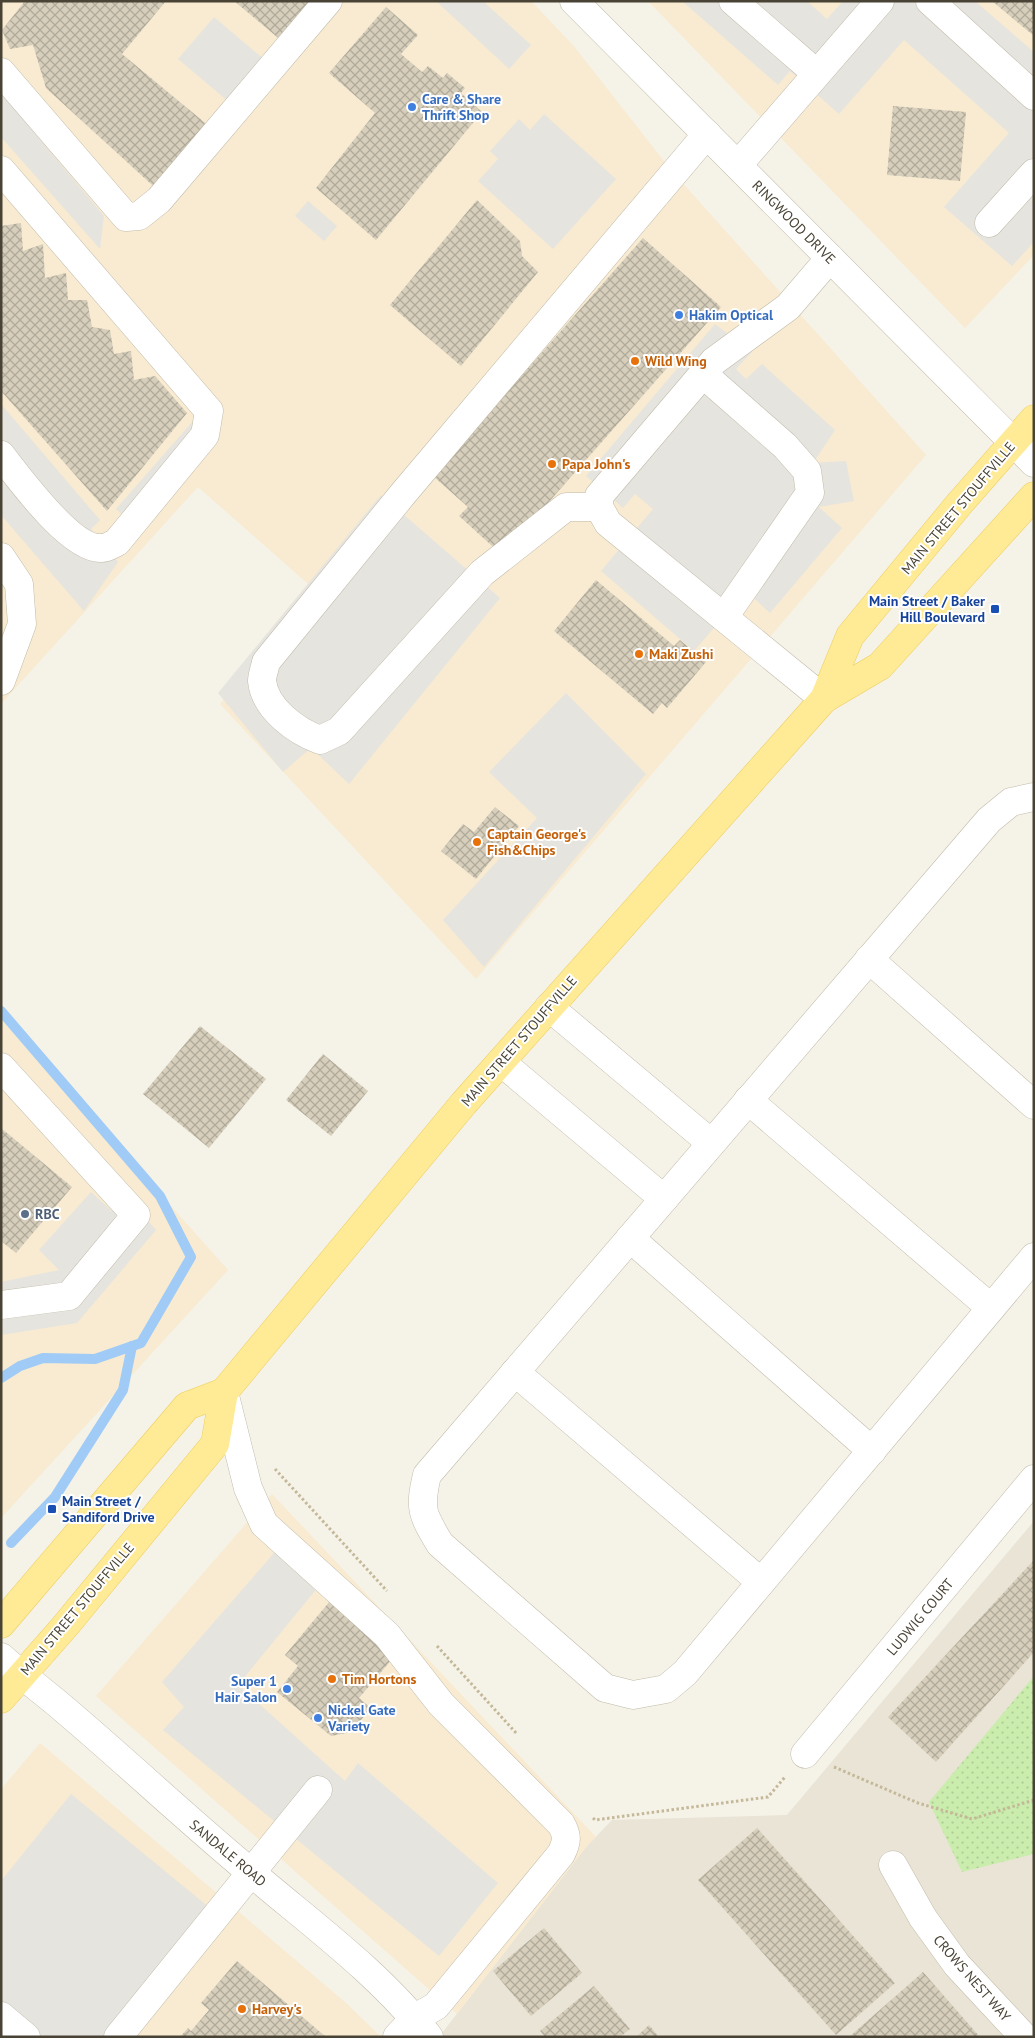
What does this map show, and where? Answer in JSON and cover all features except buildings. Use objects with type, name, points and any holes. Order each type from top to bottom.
[{"type":"main road","name":"MAIN STREET STOUFFVILLE","points":[[824,699],[850,636],[1034,419]]},
{"type":"main road","name":"MAIN STREET STOUFFVILLE","points":[[1,1624],[187,1406],[224,1392],[464,1103],[824,699],[880,666],[1034,496]]},
{"type":"main road","name":"MAIN STREET STOUFFVILLE","points":[[1,1699],[66,1625],[215,1444],[224,1392]]},
{"type":"street","points":[[1,72],[126,217],[139,216],[158,200],[328,1]]},
{"type":"street","name":"RINGWOOD DRIVE","points":[[574,1],[1034,463]]},
{"type":"street","points":[[733,1],[816,73]]},
{"type":"street","points":[[738,165],[880,1]]},
{"type":"street","points":[[930,1],[1034,96]]},
{"type":"street","points":[[599,507],[566,507],[482,573],[339,731],[320,740],[306,735],[288,722],[266,698],[262,679],[266,662],[402,495],[707,134]]},
{"type":"street","points":[[1,170],[209,411],[206,435],[117,542],[102,548],[82,543],[34,498],[1,455]]},
{"type":"street","points":[[989,223],[1034,173]]},
{"type":"street","points":[[824,699],[608,523],[599,507],[599,496],[714,361],[788,307],[830,258]]},
{"type":"street","points":[[703,374],[785,446],[807,471],[810,493],[724,617]]},
{"type":"street","points":[[1,557],[19,584],[22,624],[1,681]]},
{"type":"street","points":[[1034,797],[1011,802],[989,820],[427,1475],[422,1497],[425,1519],[440,1544],[605,1688],[634,1695],[666,1689],[686,1673],[1034,1257]]},
{"type":"street","points":[[869,959],[1034,1105]]},
{"type":"street","points":[[549,1006],[711,1144]]},
{"type":"street","points":[[501,1062],[664,1199]]},
{"type":"street","points":[[1,1067],[136,1215],[69,1296],[1,1306]]},
{"type":"street","points":[[748,1100],[991,1308]]},
{"type":"street","points":[[630,1238],[872,1450]]},
{"type":"street","points":[[515,1372],[761,1582]]},
{"type":"street","points":[[224,1392],[248,1488],[264,1524],[387,1635],[441,1704],[561,1824],[566,1833],[567,1844],[562,1854],[413,2031]]},
{"type":"street","name":"LUDWIG COURT","points":[[805,1754],[1034,1479]]},
{"type":"street","name":"SANDALE ROAD","points":[[1,1657],[21,1676],[65,1710],[252,1874],[350,1955],[413,2031]]},
{"type":"street","points":[[118,2037],[252,1874],[318,1790]]},
{"type":"street","name":"CROWS NEST WAY","points":[[893,1865],[923,1918],[957,1965],[1024,2037]]},
{"type":"street","points":[[1,2016],[26,2037]]},
{"type":"shaded area","points":[[1,1],[531,1],[573,45],[671,170],[926,455],[476,979],[220,704],[316,591],[198,487],[1,704]]},
{"type":"shaded area","points":[[436,1],[483,1],[531,45],[509,69]]},
{"type":"shaded area","points":[[648,1],[1034,1],[1034,255],[965,328]]},
{"type":"shaded area","points":[[682,1],[807,1],[827,19],[843,1],[975,1],[1034,52],[1034,242],[1012,266],[944,207],[1009,133],[904,40],[839,114],[790,71],[778,85]]},
{"type":"shaded area","points":[[214,17],[265,60],[229,102],[178,59]]},
{"type":"shaded area","points":[[1,93],[104,216],[100,249],[1,137]]},
{"type":"shaded area","points":[[544,114],[616,179],[553,249],[478,181],[498,159],[490,151],[519,119],[530,130]]},
{"type":"shaded area","points":[[308,201],[337,226],[324,241],[295,216]]},
{"type":"shaded area","points":[[715,324],[752,352],[736,369],[746,379],[762,364],[835,430],[813,463],[846,461],[854,501],[819,507],[842,528],[770,613],[746,591],[694,651],[601,571],[653,509],[635,494],[623,508],[586,476]]},
{"type":"shaded area","points":[[1,404],[100,520],[91,529],[118,562],[84,611],[1,515]]},
{"type":"shaded area","points":[[194,420],[212,436],[134,525],[116,509]]},
{"type":"shaded area","points":[[381,495],[500,598],[349,784],[311,748],[283,772],[218,693]]},
{"type":"shaded area","points":[[566,693],[646,774],[484,967],[443,920],[537,818],[489,772]]},
{"type":"shaded area","points":[[1,1016],[228,1270],[1,1518]]},
{"type":"shaded area","points":[[91,1192],[112,1211],[128,1198],[156,1230],[77,1323],[1,1335],[1,1282],[59,1270],[39,1250]]},
{"type":"shaded area","points":[[272,1494],[596,1837],[586,1847],[457,2014],[96,1696]]},
{"type":"shaded area","points":[[1034,1521],[1034,2037],[439,2037],[586,1847],[612,1820],[787,1815]]},
{"type":"shaded area","points":[[280,1546],[319,1586],[238,1685],[345,1781],[358,1763],[498,1883],[439,1956],[163,1730],[184,1707],[162,1682]]},
{"type":"shaded area","points":[[40,1743],[345,2002],[381,2037],[1,2037],[1,1789]]},
{"type":"shaded area","points":[[71,1794],[227,1922],[133,2037],[12,2037],[1,2014],[1,1881]]},
{"type":"green space","points":[[1034,1676],[1034,1854],[962,1872],[929,1802]]},
{"type":"waterway","points":[[1,1011],[160,1196],[191,1257],[141,1343],[95,1359],[43,1358],[20,1366],[1,1378]]},
{"type":"waterway","points":[[11,1543],[55,1497],[123,1390],[132,1346]]},
{"type":"place","name":"Care & Share Thrift Shop","points":[[412,107]]},
{"type":"place","name":"Hakim Optical","points":[[679,315]]},
{"type":"place","name":"Wild Wing","points":[[635,361]]},
{"type":"place","name":"Papa John's","points":[[552,464]]},
{"type":"place","name":"Main Street / Baker Hill Boulevard","points":[[995,609]]},
{"type":"place","name":"Maki Zushi","points":[[639,654]]},
{"type":"place","name":"Captain George's Fish&Chips","points":[[477,842]]},
{"type":"place","name":"RBC","points":[[25,1214]]},
{"type":"place","name":"Main Street / Sandiford Drive","points":[[52,1509]]},
{"type":"place","name":"Tim Hortons","points":[[332,1679]]},
{"type":"place","name":"Super 1 Hair Salon","points":[[287,1689]]},
{"type":"place","name":"Nickel Gate Variety","points":[[318,1718]]},
{"type":"place","name":"Harvey's","points":[[242,2009]]}]
